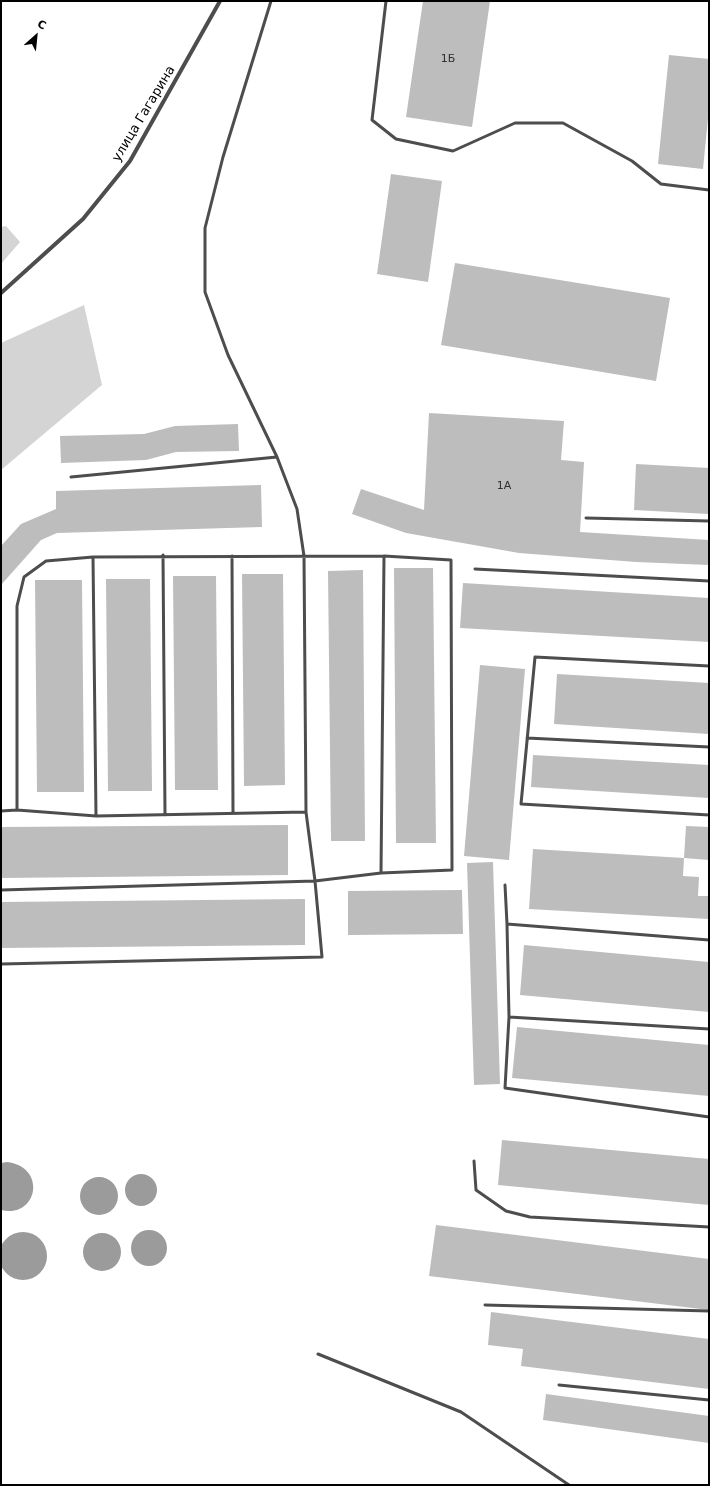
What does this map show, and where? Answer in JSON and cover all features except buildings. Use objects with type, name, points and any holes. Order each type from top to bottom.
[{"type":"street","name":"улица Гагарина","points":[[1,293],[83,219],[130,161],[220,1]]},
{"type":"lane","points":[[1,964],[322,957],[315,881],[306,812],[304,556],[297,509],[277,457],[228,355],[205,292],[205,228],[223,157],[271,1]]},
{"type":"lane","points":[[386,1],[372,120],[396,139],[453,152],[515,123],[563,123],[632,161],[661,184],[709,190]]},
{"type":"lane","points":[[71,477],[277,457]]},
{"type":"lane","points":[[586,518],[709,521]]},
{"type":"lane","points":[[163,555],[165,815]]},
{"type":"lane","points":[[1,890],[315,881],[381,873],[452,870],[451,560],[384,556],[163,555],[93,557],[46,561],[24,577],[17,606],[17,810]]},
{"type":"lane","points":[[232,556],[233,813]]},
{"type":"lane","points":[[381,873],[384,556]]},
{"type":"lane","points":[[93,557],[96,816]]},
{"type":"lane","points":[[475,569],[709,581]]},
{"type":"lane","points":[[709,666],[535,657],[521,804],[709,815]]},
{"type":"lane","points":[[527,738],[709,747]]},
{"type":"lane","points":[[1,811],[17,810],[96,816],[306,812]]},
{"type":"lane","points":[[505,885],[509,1018],[505,1088],[709,1117]]},
{"type":"lane","points":[[507,924],[709,940]]},
{"type":"lane","points":[[509,1018],[709,1029]]},
{"type":"lane","points":[[474,1161],[476,1190],[506,1211],[530,1216],[709,1227]]},
{"type":"lane","points":[[485,1305],[709,1311]]},
{"type":"lane","points":[[318,1354],[461,1412],[569,1485]]},
{"type":"lane","points":[[559,1385],[709,1400]]},
{"type":"shaded area","points":[[6,226],[20,242],[1,264],[1,227]]},
{"type":"shaded area","points":[[84,305],[102,385],[1,470],[1,343]]},
{"type":"shaded area","points":[[7,1162],[20,1166],[28,1173],[33,1182],[33,1191],[30,1200],[23,1207],[13,1211],[1,1210],[1,1163]]},
{"type":"shaded area","points":[[138,1174],[144,1174],[153,1178],[157,1190],[153,1202],[144,1206],[138,1206],[129,1202],[125,1193],[125,1187],[129,1178]]},
{"type":"shaded area","points":[[95,1177],[103,1177],[113,1182],[117,1189],[117,1203],[113,1210],[103,1215],[95,1215],[85,1210],[83,1207],[80,1200],[80,1192],[85,1182],[88,1180]]},
{"type":"shaded area","points":[[153,1230],[162,1235],[166,1241],[166,1255],[162,1261],[153,1266],[145,1266],[136,1261],[132,1255],[131,1244],[136,1235],[142,1231]]},
{"type":"shaded area","points":[[23,1232],[32,1234],[40,1239],[45,1247],[47,1256],[45,1265],[40,1273],[32,1278],[23,1280],[14,1278],[6,1273],[1,1265],[-1,1256],[1,1247],[6,1239],[14,1234]]},
{"type":"shaded area","points":[[98,1233],[106,1233],[116,1238],[120,1245],[120,1259],[116,1266],[106,1271],[98,1271],[88,1266],[86,1263],[83,1256],[83,1248],[88,1238],[91,1236]]}]
